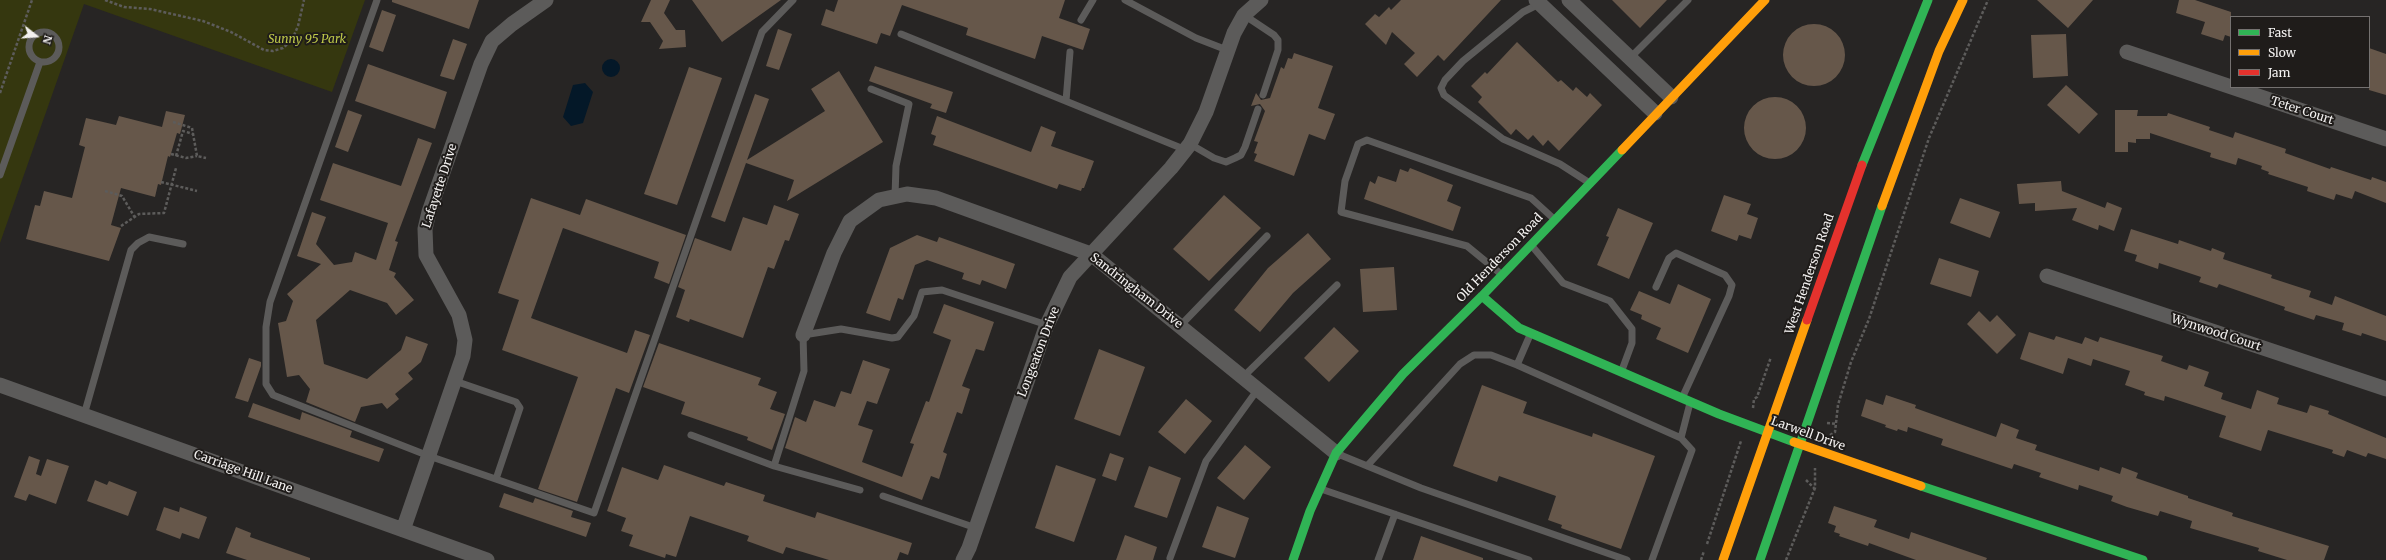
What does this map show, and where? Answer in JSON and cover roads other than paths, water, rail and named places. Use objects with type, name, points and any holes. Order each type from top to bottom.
[{"type":"street","name":"Lafayette Drive","points":[[403,530],[455,381],[463,356],[465,340],[463,327],[426,255],[425,229],[481,64],[492,41],[512,24],[546,0]]},
{"type":"street","points":[[1244,15],[1261,0]]},
{"type":"street","points":[[1569,0],[1671,97]]},
{"type":"street","name":"Old Henderson Road","points":[[1293,560],[1320,488],[1336,453],[1403,374],[1482,296],[1655,113],[1765,0]]},
{"type":"street","name":"West Henderson Road","points":[[1723,560],[1853,189],[1928,0]]},
{"type":"street","points":[[1760,560],[1912,120],[1940,51],[1963,0]]},
{"type":"street","points":[[1540,1],[1655,113]]},
{"type":"street","name":"Longeaton Drive","points":[[976,528],[1047,325],[1070,277],[1172,168],[1188,147],[1206,112],[1227,50],[1244,15]]},
{"type":"street","name":"Teter Court","points":[[2127,52],[2230,87]]},
{"type":"street","name":"Teter Court","points":[[2234,88],[2386,139]]},
{"type":"street","name":"Sandringham Drive","points":[[803,335],[834,253],[850,221],[879,200],[907,194],[936,198],[1091,254],[1336,453]]},
{"type":"street","name":"Wynwood Court","points":[[2047,276],[2386,389]]},
{"type":"street","name":"Larwell Drive","points":[[1482,296],[1519,328],[1767,433],[2143,560]]},
{"type":"street","name":"Carriage Hill Lane","points":[[0,385],[487,560]]},
{"type":"street","points":[[963,560],[976,528]]},
{"type":"lane","points":[[377,0],[270,302],[266,328],[266,384],[273,395],[429,456],[594,513],[762,32],[793,0]]},
{"type":"lane","points":[[1081,20],[1093,0]]},
{"type":"lane","points":[[1125,0],[1196,38],[1227,50]]},
{"type":"lane","points":[[1630,58],[1688,0]]},
{"type":"lane","points":[[1540,1],[1523,12],[1463,61],[1445,80],[1441,88],[1444,95],[1503,139],[1560,164],[1589,183]]},
{"type":"lane","points":[[1244,15],[1274,35],[1278,40],[1278,50],[1264,95]]},
{"type":"lane","points":[[47,32],[58,41],[59,51],[50,62],[40,62],[32,56],[29,46],[37,34],[47,32]]},
{"type":"lane","points":[[901,34],[1066,102],[1226,162],[1241,155],[1258,109]]},
{"type":"lane","points":[[1066,102],[1070,52]]},
{"type":"lane","points":[[0,175],[40,62]]},
{"type":"lane","points":[[871,89],[909,104],[896,166],[895,196]]},
{"type":"lane","points":[[1502,274],[1467,246],[1341,212],[1345,181],[1358,144],[1367,140],[1531,198],[1554,219]]},
{"type":"lane","points":[[1180,326],[1267,236]]},
{"type":"lane","points":[[84,415],[131,250],[138,243],[149,237],[183,244]]},
{"type":"lane","points":[[1530,244],[1564,283],[1610,301],[1632,329],[1632,343],[1622,372]]},
{"type":"lane","points":[[1656,286],[1669,258],[1676,253],[1725,275],[1732,285],[1729,296],[1686,400],[1681,438]]},
{"type":"lane","points":[[1243,377],[1337,285]]},
{"type":"lane","points":[[774,466],[804,371],[803,335],[841,329],[892,338],[898,337],[914,316],[922,292],[942,290],[1047,325]]},
{"type":"lane","points":[[1517,365],[1531,333]]},
{"type":"lane","points":[[1367,466],[1460,364],[1474,355],[1490,355],[1517,365],[1681,438],[1692,450],[1652,560]]},
{"type":"lane","points":[[455,381],[516,402],[520,408],[496,479]]},
{"type":"lane","points":[[1170,558],[1206,461],[1258,389]]},
{"type":"lane","points":[[691,435],[774,466],[860,490]]},
{"type":"lane","points":[[1336,453],[1421,488],[1627,560]]},
{"type":"lane","points":[[1320,488],[1529,560]]},
{"type":"lane","points":[[883,496],[976,528]]},
{"type":"lane","points":[[1378,560],[1395,514]]},
{"type":"water","points":[[611,59],[617,62],[620,68],[617,74],[611,77],[605,74],[602,68],[605,62]]},
{"type":"water","points":[[585,83],[593,92],[583,123],[571,126],[563,117],[573,85]]},
{"type":"park label","name":"Sunny 95 Park","points":[[307,40]]}]
